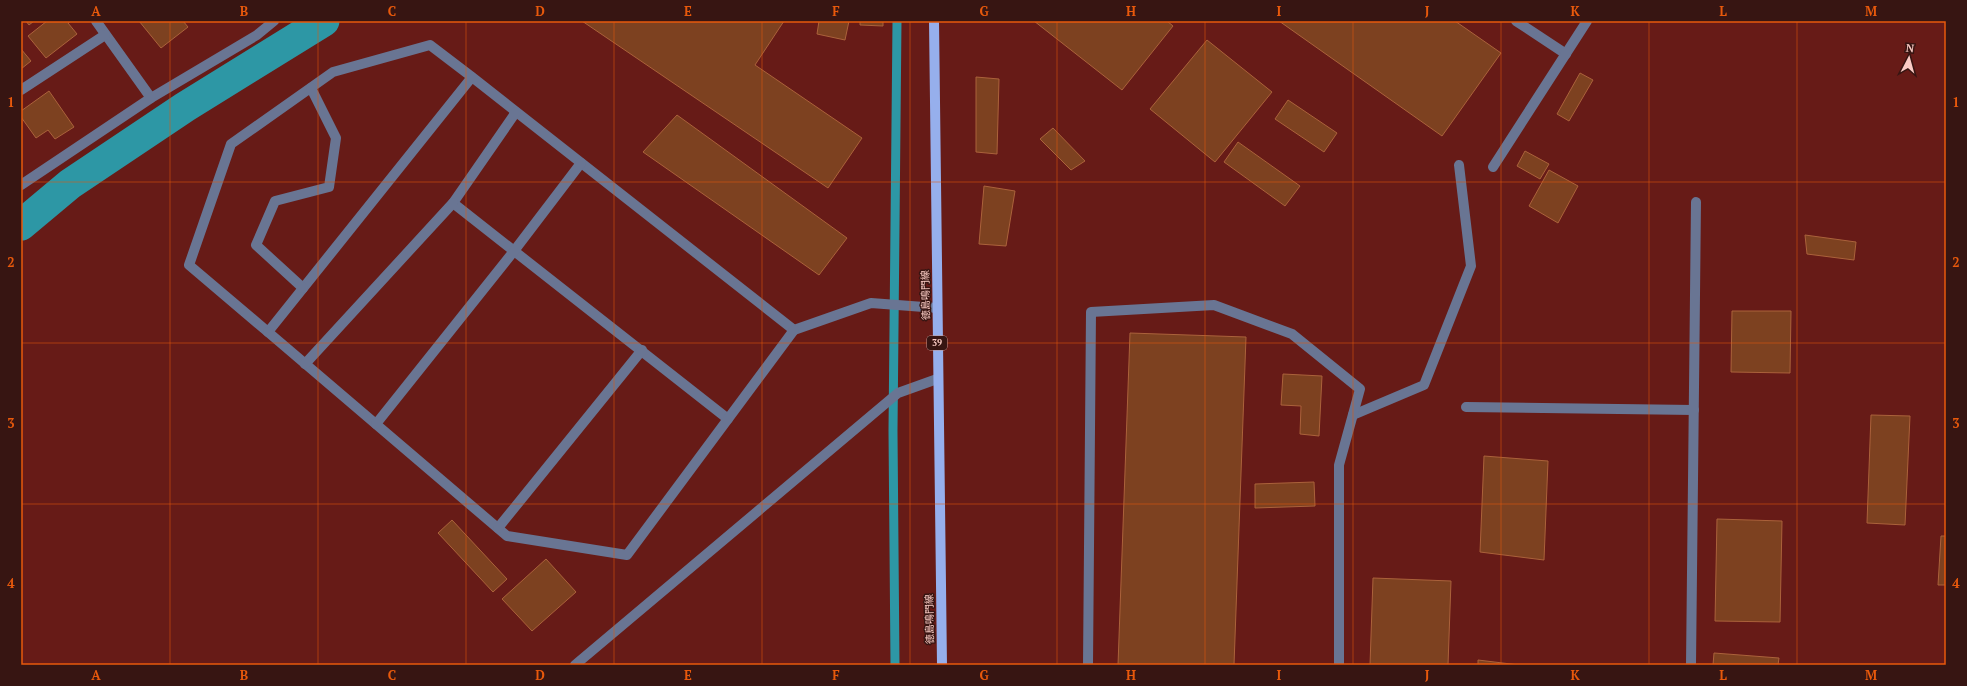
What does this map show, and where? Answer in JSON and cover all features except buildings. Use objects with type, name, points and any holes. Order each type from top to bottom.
[{"type":"main road","name":"徳島鳴門線","points":[[934,21],[942,665]]},
{"type":"street","points":[[96,21],[150,98]]},
{"type":"street","points":[[21,185],[150,98],[256,35],[274,21]]},
{"type":"street","points":[[1516,21],[1566,54]]},
{"type":"street","points":[[1493,166],[1587,21]]},
{"type":"street","points":[[21,90],[105,34]]},
{"type":"street","points":[[794,330],[430,45],[333,72],[231,144],[189,265],[507,536],[627,555],[794,330],[871,303],[937,308]]},
{"type":"street","points":[[268,332],[472,77]]},
{"type":"street","points":[[303,288],[256,245],[275,200],[329,187],[336,138],[311,88]]},
{"type":"street","points":[[305,364],[453,203],[516,112]]},
{"type":"street","points":[[376,424],[514,251],[581,162]]},
{"type":"street","points":[[1353,414],[1424,385],[1471,266],[1459,165]]},
{"type":"street","points":[[1691,665],[1696,202]]},
{"type":"street","points":[[453,203],[728,418]]},
{"type":"street","points":[[1088,665],[1091,312],[1214,305],[1292,334],[1360,389],[1339,465],[1339,665]]},
{"type":"street","points":[[498,528],[642,350]]},
{"type":"street","points":[[575,665],[898,393],[938,379]]},
{"type":"street","points":[[1466,407],[1694,410]]},
{"type":"waterway","points":[[21,225],[70,184],[185,107],[324,21]]},
{"type":"waterway","points":[[895,665],[893,431],[897,21]]}]
